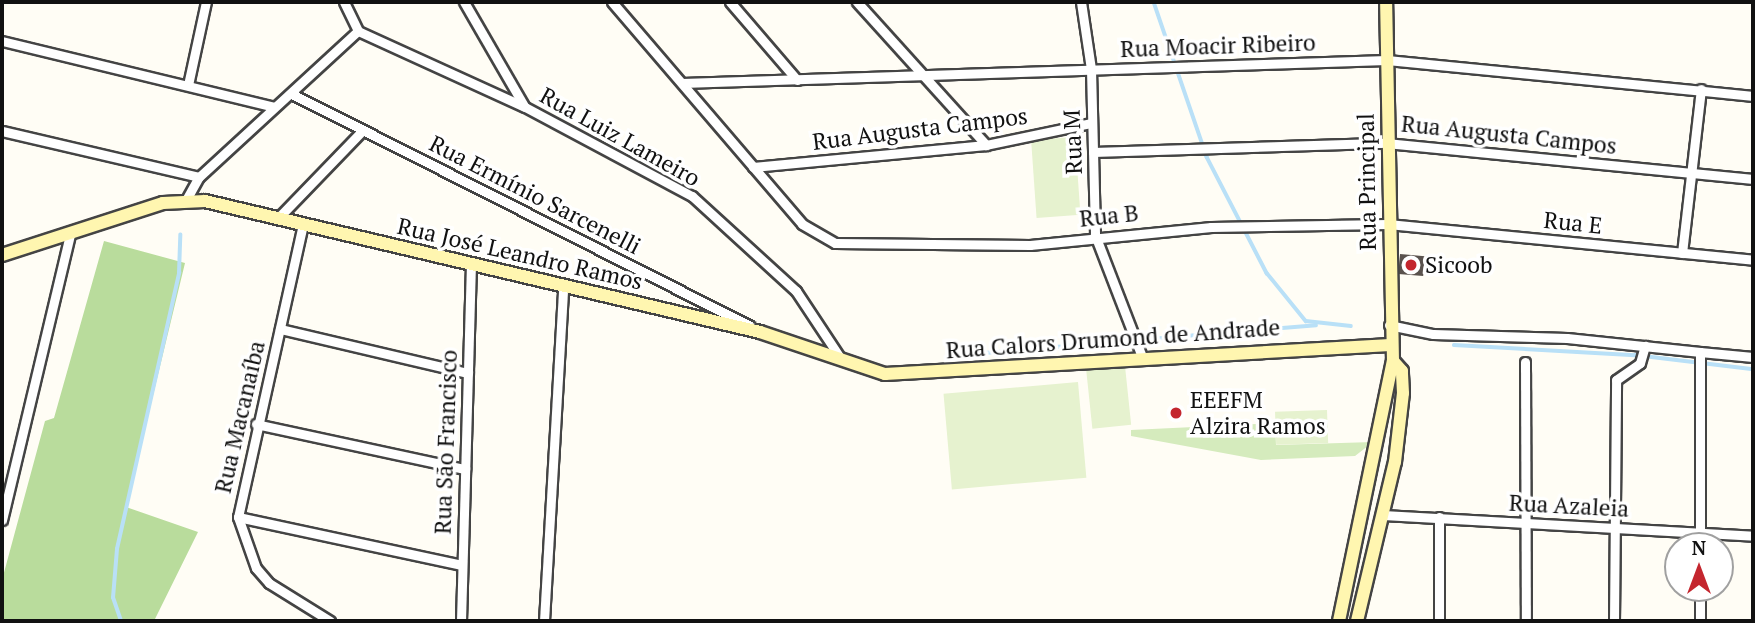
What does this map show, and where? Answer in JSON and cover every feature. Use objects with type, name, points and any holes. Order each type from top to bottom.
[{"type":"street","points":[[188,85],[203,2]]},
{"type":"street","points":[[2,255],[186,200],[199,177],[358,31],[344,2]]},
{"type":"street","points":[[464,2],[525,107]]},
{"type":"street","points":[[612,2],[752,167]]},
{"type":"street","points":[[730,2],[797,80]]},
{"type":"street","points":[[857,2],[986,145]]},
{"type":"street","name":"Rua M","points":[[1081,2],[1091,69],[1095,235],[1142,356]]},
{"type":"street","name":"Rua Principal","points":[[1339,621],[1393,361],[1390,335],[1386,2]]},
{"type":"street","name":"Rua Luiz Lameiro","points":[[358,31],[525,107],[692,196],[796,291],[841,359]]},
{"type":"street","points":[[2,41],[274,107]]},
{"type":"street","name":"Rua Moacir Ribeiro","points":[[682,83],[1387,60],[1753,96]]},
{"type":"street","points":[[1682,253],[1701,89]]},
{"type":"street","name":"Rua Ermínio Sarcenelli","points":[[292,94],[760,332]]},
{"type":"street","name":"Rua Augusta Campos","points":[[752,167],[986,145],[1091,123]]},
{"type":"street","points":[[279,217],[363,130]]},
{"type":"street","points":[[2,131],[199,177]]},
{"type":"street","name":"Rua Augusta Campos","points":[[1093,152],[1387,143],[1753,179]]},
{"type":"street","name":"Rua B","points":[[752,167],[802,224],[835,243],[1030,245],[1095,235],[1388,224]]},
{"type":"street","name":"Rua José Leandro Ramos","points":[[186,200],[279,217],[760,332],[841,359]]},
{"type":"street","name":"Rua Macanaíba","points":[[303,224],[256,424],[238,517],[256,568],[269,583],[330,621]]},
{"type":"street","name":"Rua E","points":[[1388,224],[1753,260]]},
{"type":"street","points":[[2,520],[70,233]]},
{"type":"street","name":"Rua São Francisco","points":[[461,621],[471,264]]},
{"type":"street","points":[[544,621],[563,287]]},
{"type":"street","points":[[280,329],[467,373]]},
{"type":"street","points":[[1390,335],[1433,334],[1700,359],[1753,357]]},
{"type":"street","name":"Rua Calors Drumond de Andrade","points":[[841,359],[871,371],[906,374],[1390,335]]},
{"type":"street","points":[[1614,621],[1616,380],[1644,352]]},
{"type":"street","points":[[1700,359],[1700,532]]},
{"type":"street","name":"Rua Principal","points":[[1357,621],[1383,515],[1403,393],[1402,371],[1393,361]]},
{"type":"street","points":[[1525,362],[1528,523],[1526,621]]},
{"type":"street","points":[[256,424],[465,469]]},
{"type":"street","name":"Rua Azaleia","points":[[1383,515],[1683,532]]},
{"type":"street","points":[[238,517],[462,565]]},
{"type":"street","points":[[1439,517],[1440,621]]},
{"type":"street","name":"Rua Azaleia","points":[[1734,535],[1753,536]]},
{"type":"street","points":[[1700,602],[1700,621]]},
{"type":"green space","points":[[1075,137],[1080,215],[1037,218],[1031,140]]},
{"type":"green space","points":[[104,241],[185,263],[126,507],[198,532],[154,621],[2,621],[2,580],[45,421],[54,418]]},
{"type":"green space","points":[[1125,366],[1131,425],[1092,429],[1086,370]]},
{"type":"green space","points":[[1078,382],[1086,478],[952,489],[944,394]]},
{"type":"green space","points":[[1327,410],[1328,443],[1276,445],[1275,412]]},
{"type":"green space","points":[[1275,423],[1276,445],[1373,442],[1355,456],[1261,460],[1131,436],[1131,430]]},
{"type":"building","name":"Sicoob","points":[[1400,254],[1425,256],[1423,276],[1398,274]]},
{"type":"waterway","points":[[1154,2],[1207,157],[1267,273],[1306,321],[1351,326]]},
{"type":"waterway","points":[[121,621],[113,598],[117,549],[179,273],[180,235]]},
{"type":"waterway","points":[[985,353],[1316,325]]},
{"type":"waterway","points":[[1454,345],[1635,355],[1753,369]]},
{"type":"place","name":"Sicoob","points":[[1411,265]]},
{"type":"place","name":"EEEFM Alzira Ramos","points":[[1176,413]]}]
